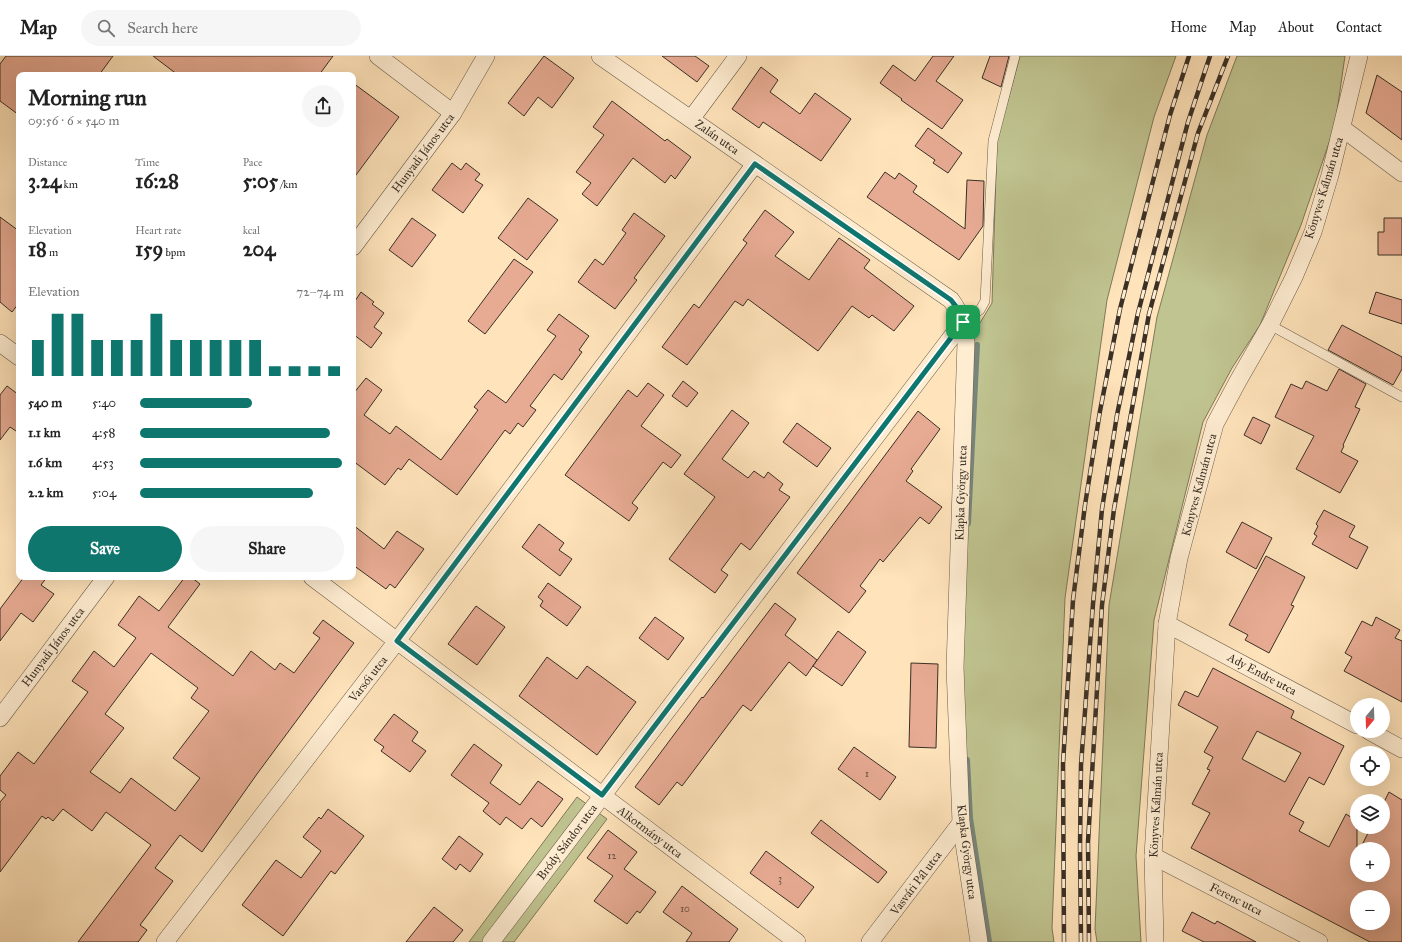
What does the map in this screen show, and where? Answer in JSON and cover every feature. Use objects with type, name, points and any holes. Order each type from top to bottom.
[{"type":"street","points":[[378,56],[454,113]]},
{"type":"street","name":"Hunyadi János utca","points":[[356,243],[454,113],[486,56]]},
{"type":"street","name":"Zalán utca","points":[[600,56],[951,300],[958,309],[963,322]]},
{"type":"street","points":[[691,119],[738,56]]},
{"type":"street","name":"Könyves Kálmán utca","points":[[1155,942],[1153,856],[1167,624],[1179,558],[1215,424],[1270,325],[1294,277],[1313,232],[1342,128],[1359,56]]},
{"type":"street","points":[[1342,128],[1402,173]]},
{"type":"street","name":"Varsói utca","points":[[165,942],[397,641],[755,164]]},
{"type":"street","name":"Bródy Sándor utca","points":[[491,942],[963,322]]},
{"type":"street","name":"Klapka György utca","points":[[963,322],[966,342],[954,667],[961,823],[979,942]]},
{"type":"street","points":[[0,343],[16,355]]},
{"type":"street","name":"Hunyadi János utca","points":[[0,718],[104,580]]},
{"type":"street","name":"Alkotmány utca","points":[[316,580],[797,942]]},
{"type":"street","name":"Ady Endre utca","points":[[1167,624],[1350,721]]},
{"type":"street","points":[[1382,738],[1402,749]]},
{"type":"street","name":"Vasvári Pál utca","points":[[870,942],[961,823]]},
{"type":"street","name":"Ferenc utca","points":[[1153,856],[1319,942]]},
{"type":"lane","points":[[963,322],[980,310],[985,301],[993,141],[1015,56]]},
{"type":"lane","points":[[1270,325],[1402,397]]},
{"type":"green space","points":[[1020,56],[1176,56],[1154,117],[1107,300],[1065,598],[1052,928],[1054,942],[983,942],[970,827],[959,664],[972,336],[992,303],[997,140]]},
{"type":"green space","points":[[1237,56],[1345,56],[1335,125],[1301,225],[1260,325],[1232,368],[1203,422],[1154,620],[1136,856],[1141,942],[1097,942],[1095,929],[1109,605],[1157,317],[1207,135]]},
{"type":"green space","points":[[577,797],[607,819],[514,942],[469,942]]},
{"type":"building","points":[[6,56],[113,56],[101,72],[16,72],[16,113],[0,101],[0,64]]},
{"type":"building","points":[[153,56],[333,56],[321,72],[174,72]]},
{"type":"building","points":[[544,56],[574,78],[552,108],[538,97],[524,116],[508,103]]},
{"type":"building","points":[[662,56],[695,56],[709,66],[697,82]]},
{"type":"building","points":[[933,56],[954,56],[936,81],[963,100],[942,129],[880,83],[893,65],[915,81]]},
{"type":"building","points":[[990,56],[1009,56],[1001,87],[982,78]]},
{"type":"building","points":[[761,67],[778,80],[770,92],[800,114],[815,93],[851,119],[821,161],[763,122],[759,128],[732,109]]},
{"type":"building","points":[[1377,75],[1402,92],[1402,140],[1366,113]]},
{"type":"building","points":[[356,85],[399,117],[356,175]]},
{"type":"building","points":[[612,101],[665,141],[667,139],[691,157],[675,179],[671,175],[665,183],[633,158],[597,206],[582,194],[591,183],[576,172],[604,135],[593,127]]},
{"type":"building","points":[[928,128],[962,153],[948,173],[933,163],[935,160],[915,146]]},
{"type":"building","points":[[452,163],[461,170],[466,163],[480,174],[475,180],[483,185],[463,213],[432,190]]},
{"type":"building","points":[[885,172],[895,179],[899,173],[917,186],[913,192],[965,229],[967,180],[984,181],[983,226],[959,260],[867,197]]},
{"type":"building","points":[[528,198],[558,220],[527,260],[498,238]]},
{"type":"building","points":[[765,210],[794,232],[775,256],[809,280],[839,238],[870,260],[864,268],[914,306],[894,331],[872,315],[869,318],[852,306],[818,351],[748,299],[743,306],[735,301],[687,365],[662,347],[694,304],[699,308],[747,243],[743,240]]},
{"type":"building","points":[[634,213],[665,236],[634,278],[637,280],[615,309],[578,282],[595,259],[603,265],[626,233],[622,230]]},
{"type":"building","points":[[0,217],[16,229],[16,307],[12,312],[0,302]]},
{"type":"building","points":[[412,218],[436,235],[412,267],[389,250]]},
{"type":"building","points":[[1384,218],[1402,218],[1402,255],[1378,255],[1378,232],[1384,232]]},
{"type":"building","points":[[514,259],[533,272],[485,334],[468,321]]},
{"type":"building","points":[[361,292],[374,302],[372,304],[384,313],[374,327],[382,333],[371,348],[356,336],[356,300]]},
{"type":"building","points":[[1376,292],[1402,300],[1402,324],[1369,313]]},
{"type":"building","points":[[559,314],[589,336],[579,350],[582,352],[562,380],[554,374],[530,406],[536,410],[523,427],[518,423],[510,434],[505,430],[457,495],[409,459],[401,470],[398,468],[385,485],[356,463],[356,390],[366,378],[382,390],[364,415],[390,434],[396,426],[441,460],[478,410],[474,407],[488,390],[506,403],[556,336],[547,330]]},
{"type":"building","points":[[1342,325],[1402,357],[1402,369],[1393,385],[1328,350]]},
{"type":"building","points":[[1339,369],[1366,384],[1355,407],[1360,409],[1341,452],[1358,461],[1340,493],[1296,469],[1314,436],[1275,417],[1291,384],[1302,389],[1306,381],[1327,391]]},
{"type":"building","points":[[683,381],[698,393],[687,407],[672,396]]},
{"type":"building","points":[[648,383],[664,395],[641,426],[681,455],[671,468],[663,462],[632,503],[638,508],[629,521],[565,475],[628,390],[637,397]]},
{"type":"building","points":[[7,386],[16,393],[16,431],[10,427],[0,440],[0,395]]},
{"type":"building","points":[[732,410],[749,423],[722,459],[748,478],[754,471],[764,478],[768,472],[783,484],[779,490],[790,497],[750,550],[741,543],[721,570],[728,575],[715,593],[669,559],[715,497],[684,474]]},
{"type":"building","points":[[918,411],[940,429],[911,469],[913,471],[906,481],[942,507],[929,524],[920,517],[883,562],[880,559],[860,586],[866,591],[849,613],[797,573]]},
{"type":"building","points":[[1253,417],[1270,425],[1261,444],[1244,435]]},
{"type":"building","points":[[797,423],[831,448],[817,467],[783,442]]},
{"type":"building","points":[[1324,510],[1355,526],[1349,537],[1368,547],[1357,569],[1312,544],[1317,536],[1314,534],[1318,526],[1316,524]]},
{"type":"building","points":[[1242,522],[1272,538],[1256,569],[1226,552]]},
{"type":"building","points":[[539,524],[564,543],[559,550],[572,559],[560,576],[522,547]]},
{"type":"building","points":[[356,527],[384,549],[397,531],[424,549],[395,588],[390,584],[386,589],[356,567]]},
{"type":"building","points":[[1266,556],[1305,577],[1291,605],[1294,606],[1269,653],[1245,640],[1248,635],[1229,625]]},
{"type":"building","points":[[22,580],[45,580],[41,585],[54,594],[33,622],[21,613],[0,641],[0,609]]},
{"type":"building","points":[[183,580],[195,580],[200,584],[168,627],[233,676],[251,651],[275,670],[280,663],[294,673],[320,638],[313,633],[323,620],[354,643],[257,774],[202,852],[180,835],[155,868],[173,881],[140,925],[147,930],[138,942],[78,942],[151,845],[106,812],[92,831],[63,809],[53,821],[48,817],[46,819],[42,816],[0,872],[0,802],[6,795],[0,790],[0,776],[18,752],[34,764],[88,692],[72,681],[94,651],[114,667],[136,638],[118,625],[139,596],[159,611]],"holes":[[[151,653],[198,688],[191,698],[209,711],[173,758],[200,778],[175,811],[131,778],[120,793],[90,772],[124,728],[105,714]]]},
{"type":"building","points":[[548,583],[581,607],[567,626],[540,606],[543,601],[538,597]]},
{"type":"building","points":[[775,603],[796,619],[785,635],[817,660],[806,676],[789,662],[751,711],[743,705],[682,786],[677,782],[659,805],[635,787]]},
{"type":"building","points":[[476,606],[505,627],[477,665],[448,644]]},
{"type":"building","points":[[655,617],[684,638],[668,660],[639,638]]},
{"type":"building","points":[[1376,617],[1400,630],[1395,638],[1402,641],[1402,702],[1344,671],[1352,657],[1345,653],[1362,621],[1372,626]]},
{"type":"building","points":[[838,631],[866,652],[842,686],[813,666]]},
{"type":"building","points":[[547,657],[577,679],[587,666],[636,702],[597,755],[519,696]]},
{"type":"building","points":[[911,663],[938,664],[936,748],[909,747]]},
{"type":"building","points":[[1213,668],[1294,711],[1291,718],[1344,746],[1324,785],[1309,777],[1289,814],[1304,822],[1299,831],[1329,847],[1346,814],[1350,817],[1350,834],[1357,834],[1357,842],[1350,842],[1350,882],[1390,882],[1390,842],[1364,842],[1368,834],[1390,834],[1389,792],[1402,800],[1402,942],[1370,942],[1191,848],[1210,813],[1192,804],[1210,770],[1207,769],[1213,757],[1204,752],[1218,727],[1178,705],[1185,691],[1198,697]],"holes":[[[1257,731],[1301,753],[1285,782],[1242,759]]]},
{"type":"building","points":[[394,714],[418,732],[412,741],[426,751],[410,772],[381,751],[384,747],[374,740]]},
{"type":"building","points":[[474,744],[502,765],[490,783],[520,805],[538,781],[563,799],[542,827],[531,818],[522,829],[506,817],[500,825],[483,811],[489,803],[451,775]]},
{"type":"building","points":[[854,747],[896,777],[880,800],[838,769]]},
{"type":"building","points":[[328,809],[364,836],[335,874],[331,871],[283,936],[242,905],[276,860],[301,878],[321,851],[303,837],[319,817],[321,819]]},
{"type":"building","points":[[821,820],[887,872],[878,883],[811,833]]},
{"type":"building","points":[[608,830],[637,852],[624,869],[656,892],[640,913],[637,911],[627,924],[594,901],[613,876],[587,858]]},
{"type":"building","points":[[459,836],[483,854],[470,872],[460,864],[456,870],[442,859]]},
{"type":"building","points":[[766,851],[814,887],[798,908],[750,873]]},
{"type":"building","points":[[682,886],[738,929],[729,942],[686,942],[692,933],[663,912]]},
{"type":"building","points":[[434,907],[463,930],[453,942],[406,942]]},
{"type":"building","points":[[1192,912],[1215,924],[1217,921],[1256,942],[1204,942],[1182,931]]},
{"type":"waterway","points":[[968,523],[977,345]]},
{"type":"waterway","points":[[967,760],[970,818],[989,942]]},
{"type":"railway","points":[[1064,942],[1063,764],[1073,600],[1085,505],[1100,411],[1120,309],[1170,115],[1189,56]]},
{"type":"railway","points":[[1081,942],[1081,765],[1093,604],[1102,509],[1117,415],[1138,313],[1188,122],[1210,56]]},
{"type":"railway","points":[[1089,942],[1088,842],[1102,605],[1114,509],[1149,314],[1198,133],[1228,56]]},
{"type":"route","points":[[755,164],[951,300],[958,309],[963,322],[602,795],[397,641],[755,164]]}]
